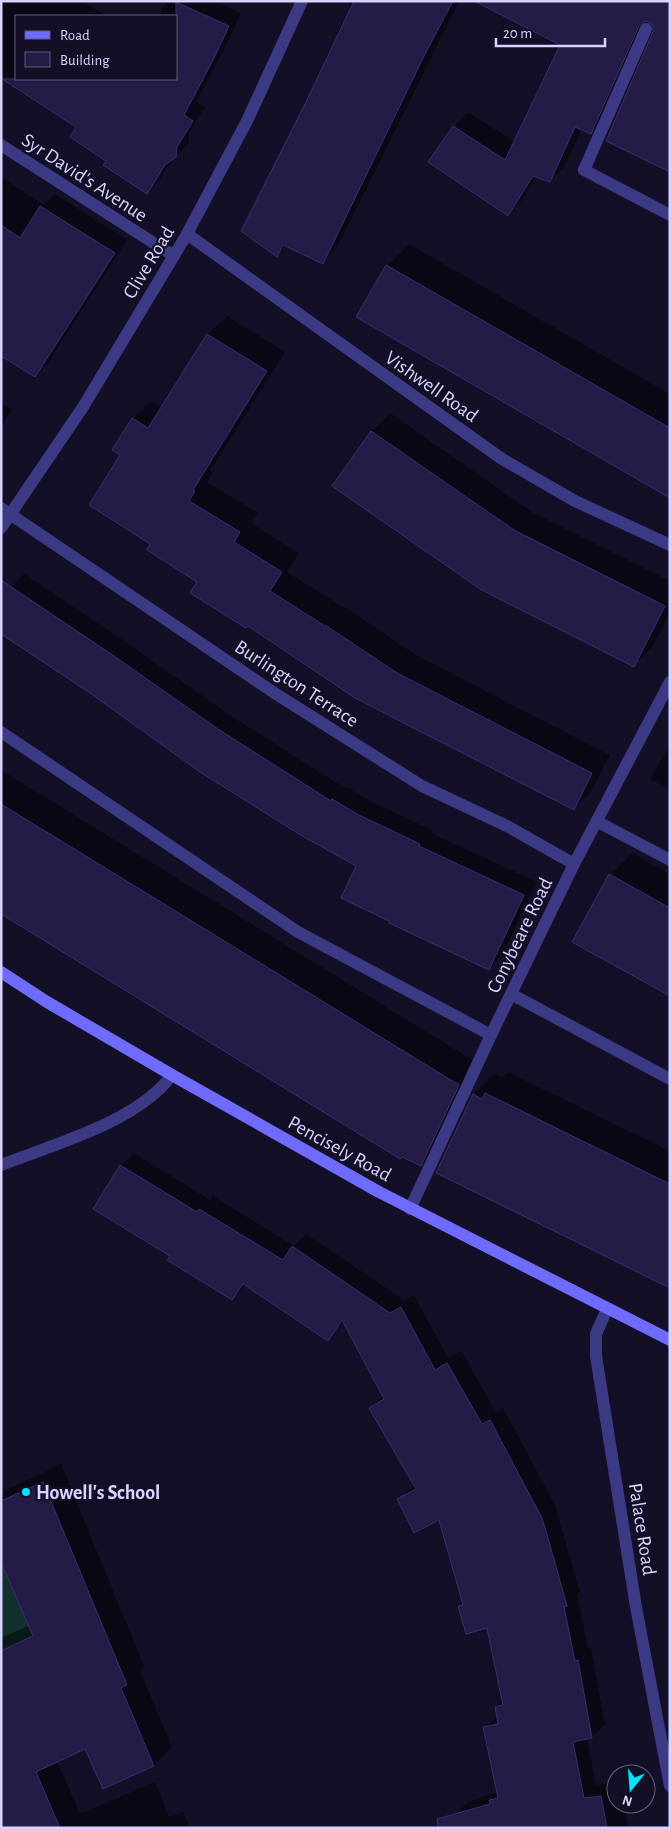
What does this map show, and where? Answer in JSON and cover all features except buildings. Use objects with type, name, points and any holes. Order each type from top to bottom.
[{"type":"main road","name":"Pencisely Road","points":[[1,972],[47,1002],[410,1209],[670,1340]]},
{"type":"street","name":"Clive Road","points":[[1,528],[6,511],[83,407],[187,234],[248,119],[302,1]]},
{"type":"street","points":[[646,29],[584,170],[670,215]]},
{"type":"street","name":"Syr David's Avenue","points":[[1,145],[174,256]]},
{"type":"street","name":"Vishwell Road","points":[[187,234],[502,458],[575,501],[670,545]]},
{"type":"street","name":"Burlington Terrace","points":[[6,511],[276,694],[422,786],[507,826],[574,864]]},
{"type":"street","name":"Conybeare Road","points":[[410,1209],[491,1035],[574,864],[598,822],[670,682]]},
{"type":"street","points":[[1,732],[298,932],[491,1035]]},
{"type":"street","points":[[598,822],[670,860]]},
{"type":"street","points":[[511,994],[670,1078]]},
{"type":"street","points":[[1,1165],[122,1117],[163,1087],[172,1074]]},
{"type":"street","name":"Palace Road","points":[[607,1308],[596,1334],[596,1356],[636,1607],[670,1786]]},
{"type":"green space","points":[[4,1568],[39,1650],[1,1651],[1,1570]]},
{"type":"place","name":"Howell's School","points":[[26,1492]]}]
